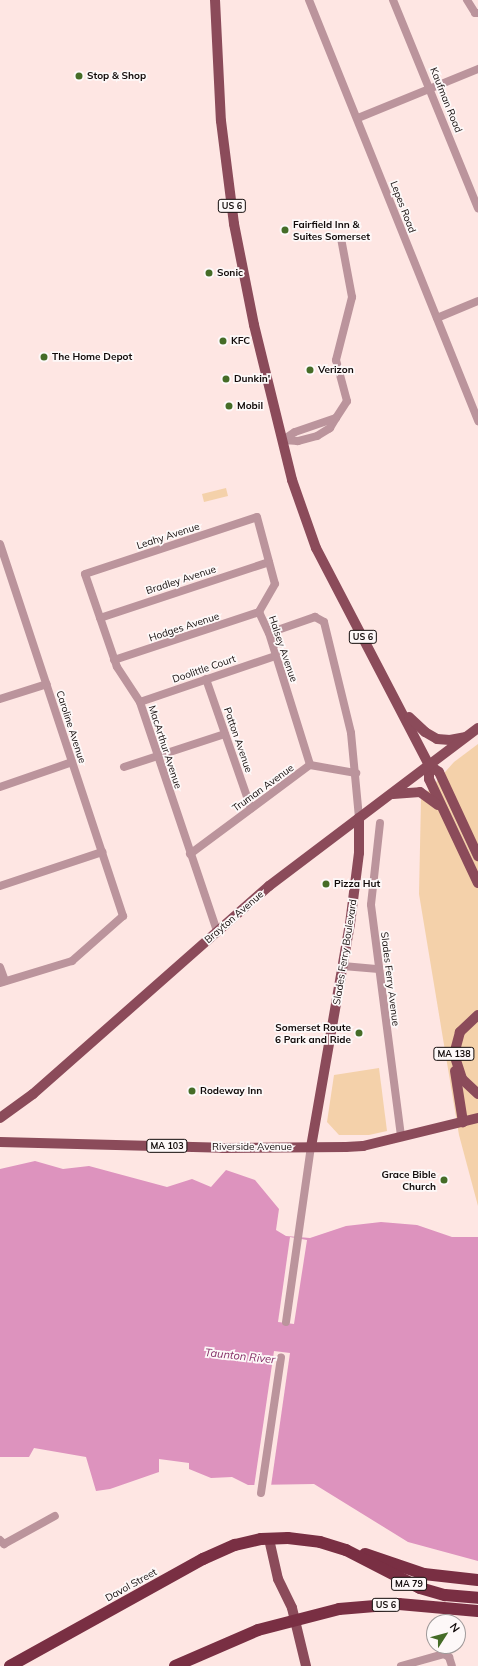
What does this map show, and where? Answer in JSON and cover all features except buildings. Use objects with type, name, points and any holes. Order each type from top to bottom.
[{"type":"highway","name":"Davol Street","points":[[10,1666],[213,1554],[243,1543],[269,1538],[311,1540],[346,1550]]},
{"type":"highway","points":[[346,1550],[369,1555],[410,1570],[442,1578],[478,1580]]},
{"type":"highway","name":"MA 79","points":[[346,1550],[420,1588],[445,1595],[478,1598]]},
{"type":"highway","name":"US 6","points":[[175,1666],[234,1638],[295,1619],[340,1609],[414,1604],[478,1610]]},
{"type":"main road","name":"US 6","points":[[215,0],[220,106],[234,224],[254,325],[297,497],[316,548],[400,706],[429,765],[429,779],[478,883]]},
{"type":"main road","points":[[400,706],[417,726],[433,737],[446,740],[469,736]]},
{"type":"main road","name":"Brayton Avenue","points":[[0,1118],[33,1094],[269,886],[478,728]]},
{"type":"main road","name":"US 6","points":[[429,765],[439,772],[478,856]]},
{"type":"main road","points":[[391,794],[413,791],[423,793],[436,802],[447,817]]},
{"type":"main road","name":"Slades Ferry Boulevard","points":[[311,1147],[355,892],[359,818]]},
{"type":"main road","name":"MA 138","points":[[478,1015],[460,1032],[454,1048],[454,1060],[462,1079],[478,1094]]},
{"type":"main road","points":[[454,1060],[463,1122]]},
{"type":"main road","name":"Riverside Avenue","points":[[0,1142],[222,1148],[363,1146],[478,1118]]},
{"type":"main road","name":"Riverside Avenue","points":[[0,1134],[22,1142]]},
{"type":"main road","points":[[269,1538],[278,1579],[295,1619],[306,1666]]},
{"type":"street","name":"Lepes Road","points":[[309,0],[358,118],[478,422]]},
{"type":"street","name":"Kaufman Road","points":[[393,0],[432,90],[478,208]]},
{"type":"street","points":[[468,0],[475,13],[478,13]]},
{"type":"street","points":[[358,118],[432,90],[478,70]]},
{"type":"street","points":[[283,440],[295,432],[336,418],[344,409],[347,396],[338,368],[337,351],[352,297],[341,238]]},
{"type":"street","points":[[437,318],[478,301]]},
{"type":"street","name":"Halsey Avenue","points":[[257,517],[275,584],[260,612],[310,766]]},
{"type":"street","name":"Leahy Avenue","points":[[85,574],[257,517]]},
{"type":"street","name":"Caroline Avenue","points":[[0,544],[123,916],[72,961],[2,982]]},
{"type":"street","name":"Bradley Avenue","points":[[100,618],[269,562]]},
{"type":"street","name":"MacArthur Avenue","points":[[85,574],[114,660],[140,702],[217,931]]},
{"type":"street","name":"Hodges Avenue","points":[[114,660],[260,612]]},
{"type":"street","name":"Slades Ferry Boulevard","points":[[268,633],[314,617],[320,618],[325,624],[348,718],[356,773],[359,818]]},
{"type":"street","name":"Doolittle Court","points":[[140,702],[275,656]]},
{"type":"street","name":"Patton Avenue","points":[[206,679],[251,808]]},
{"type":"street","points":[[0,699],[47,684]]},
{"type":"street","points":[[124,767],[225,734]]},
{"type":"street","points":[[0,787],[72,762]]},
{"type":"street","points":[[310,766],[356,773]]},
{"type":"street","name":"Truman Avenue","points":[[190,854],[310,766]]},
{"type":"street","name":"Slades Ferry Avenue","points":[[380,823],[371,904],[401,1137]]},
{"type":"street","points":[[0,886],[102,852]]},
{"type":"street","points":[[343,966],[379,970]]},
{"type":"street","points":[[0,967],[2,982]]},
{"type":"street","points":[[286,1322],[311,1147]]},
{"type":"street","points":[[261,1493],[281,1357]]},
{"type":"street","points":[[0,1540],[4,1544],[10,1542],[55,1516]]},
{"type":"street","points":[[402,1666],[447,1655],[452,1666]]},
{"type":"shaded area","points":[[226,488],[228,496],[204,502],[202,494]]},
{"type":"shaded area","points":[[478,744],[478,1206],[459,1135],[419,894],[421,799],[454,762]]},
{"type":"shaded area","points":[[379,1068],[387,1131],[369,1135],[339,1135],[327,1122],[334,1075]]},
{"type":"water","name":"Taunton River","points":[[35,1161],[63,1169],[89,1166],[167,1187],[192,1179],[211,1187],[226,1170],[255,1180],[279,1209],[276,1230],[286,1236],[310,1238],[346,1226],[381,1222],[417,1225],[452,1237],[478,1237],[478,1561],[408,1542],[314,1484],[248,1485],[232,1477],[211,1478],[189,1469],[189,1463],[159,1459],[159,1472],[110,1489],[96,1491],[86,1457],[34,1448],[29,1457],[0,1457],[0,1169]]},
{"type":"pier","points":[[290,1237],[307,1240],[294,1324],[278,1322]]},
{"type":"pier","points":[[274,1351],[290,1353],[271,1486],[254,1487]]},
{"type":"place","name":"Stop & Shop","points":[[79,76]]},
{"type":"place","name":"Fairfield Inn & Suites Somerset","points":[[285,230]]},
{"type":"place","name":"Sonic","points":[[209,273]]},
{"type":"place","name":"KFC","points":[[223,341]]},
{"type":"place","name":"The Home Depot","points":[[44,357]]},
{"type":"place","name":"Verizon","points":[[310,370]]},
{"type":"place","name":"Dunkin'","points":[[226,379]]},
{"type":"place","name":"Mobil","points":[[229,406]]},
{"type":"place","name":"Pizza Hut","points":[[326,884]]},
{"type":"place","name":"Somerset Route 6 Park and Ride","points":[[359,1033]]},
{"type":"place","name":"Rodeway Inn","points":[[192,1091]]},
{"type":"place","name":"Grace Bible Church","points":[[444,1180]]}]
